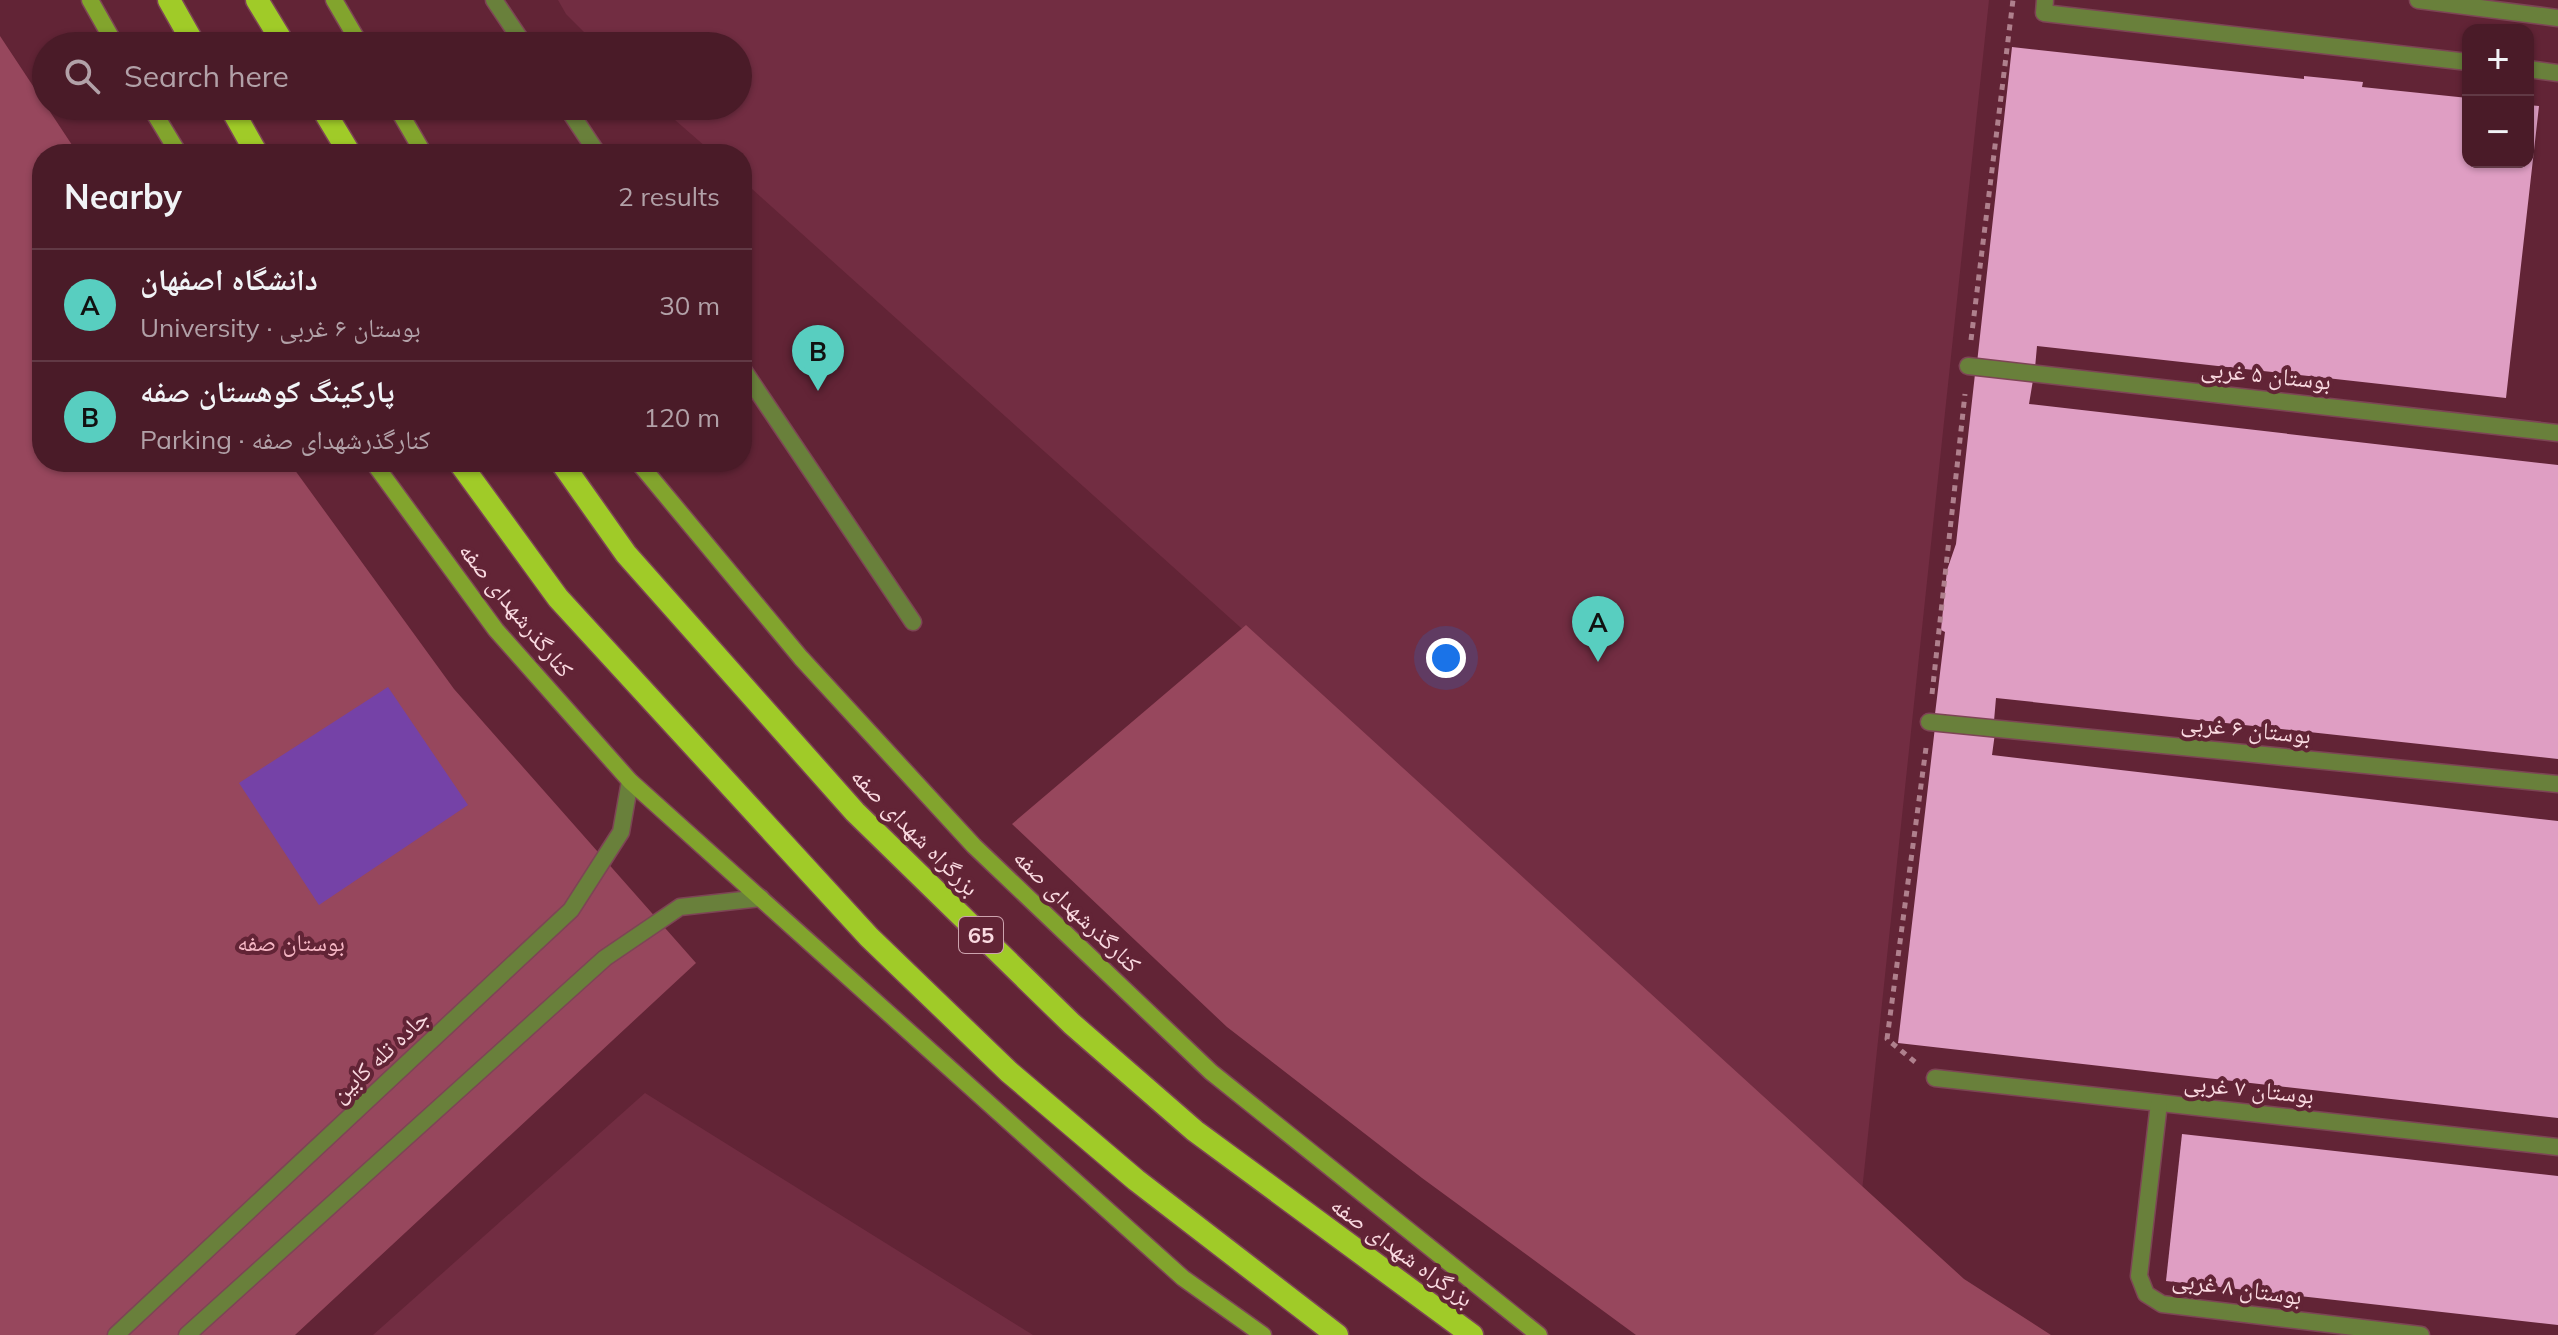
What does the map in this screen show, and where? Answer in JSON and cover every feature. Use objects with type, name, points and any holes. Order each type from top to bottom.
[{"type":"highway","points":[[169,0],[187,32]]},
{"type":"highway","points":[[257,0],[276,32]]},
{"type":"highway","points":[[238,120],[251,144]]},
{"type":"highway","points":[[329,120],[344,144]]},
{"type":"highway","points":[[466,472],[558,598],[869,937],[1032,1091],[1136,1180],[1337,1335]]},
{"type":"highway","name":"بزرگراه شهدای صفه","points":[[568,472],[626,554],[855,812],[1072,1024],[1195,1131],[1472,1335]]},
{"type":"main road","points":[[90,0],[108,32]]},
{"type":"main road","points":[[334,0],[353,32]]},
{"type":"main road","points":[[158,120],[173,144]]},
{"type":"main road","points":[[404,120],[418,144]]},
{"type":"main road","name":"کنارگذرشهدای صفه","points":[[380,472],[496,630],[630,781],[1183,1278],[1263,1335]]},
{"type":"main road","name":"کنارگذرشهدای صفه","points":[[646,472],[801,658],[974,846],[1211,1072],[1539,1335]]},
{"type":"street","points":[[494,0],[516,32]]},
{"type":"street","points":[[2045,0],[2044,13],[2462,61]]},
{"type":"street","points":[[2418,0],[2558,18]]},
{"type":"street","points":[[2534,70],[2558,73]]},
{"type":"street","points":[[575,120],[591,144]]},
{"type":"street","name":"بوستان ۵ غربی","points":[[1968,366],[2558,433]]},
{"type":"street","points":[[752,383],[913,622]]},
{"type":"street","name":"بوستان ۶ غربی","points":[[1929,722],[2558,784]]},
{"type":"street","name":"جاده تله کابین","points":[[116,1335],[571,910],[621,832],[630,781]]},
{"type":"street","points":[[187,1335],[605,958],[680,907],[761,898]]},
{"type":"street","name":"بوستان ۷ غربی","points":[[1935,1078],[2558,1147]]},
{"type":"street","name":"بوستان ۸ غربی","points":[[2159,1103],[2139,1276],[2146,1294],[2162,1304],[2421,1335]]},
{"type":"path","points":[[1935,1078],[1887,1039],[1929,722],[1968,366],[2013,0]]},
{"type":"shaded area","points":[[558,0],[1989,0],[1862,1191],[1435,802],[752,189],[752,144],[703,144],[675,120],[752,120],[752,32],[584,32],[566,14]]},
{"type":"shaded area","points":[[388,687],[468,805],[319,905],[239,783]]},
{"type":"shaded area","points":[[645,1093],[1033,1335],[373,1335]]},
{"type":"green space","name":"بوستان صفه","points":[[0,36],[32,84],[32,120],[56,120],[71,144],[32,144],[32,472],[296,472],[454,689],[696,963],[295,1335],[0,1335]]},
{"type":"green space","points":[[1246,625],[1964,1279],[2051,1335],[1636,1335],[1422,1178],[1227,1027],[1012,824]]},
{"type":"building","points":[[2012,47],[2304,79],[2304,76],[2363,82],[2362,87],[2462,97],[2462,168],[2532,168],[2506,398],[2037,346],[2035,368],[1977,363]]},
{"type":"building","points":[[2534,106],[2539,106],[2534,150]]},
{"type":"building","points":[[1975,374],[2033,380],[2029,404],[2558,465],[2558,759],[1996,698],[1994,721],[1935,714],[1945,632],[1941,630],[1947,570],[1956,544]]},
{"type":"building","points":[[1935,727],[1995,733],[1992,755],[2558,821],[2558,1118],[1898,1043]]},
{"type":"building","points":[[2182,1134],[2558,1176],[2558,1325],[2166,1281]]},
{"type":"place","name":"پارکینگ کوهستان صفه","points":[[818,391]]},
{"type":"place","name":"دانشگاه اصفهان","points":[[1598,662]]}]
